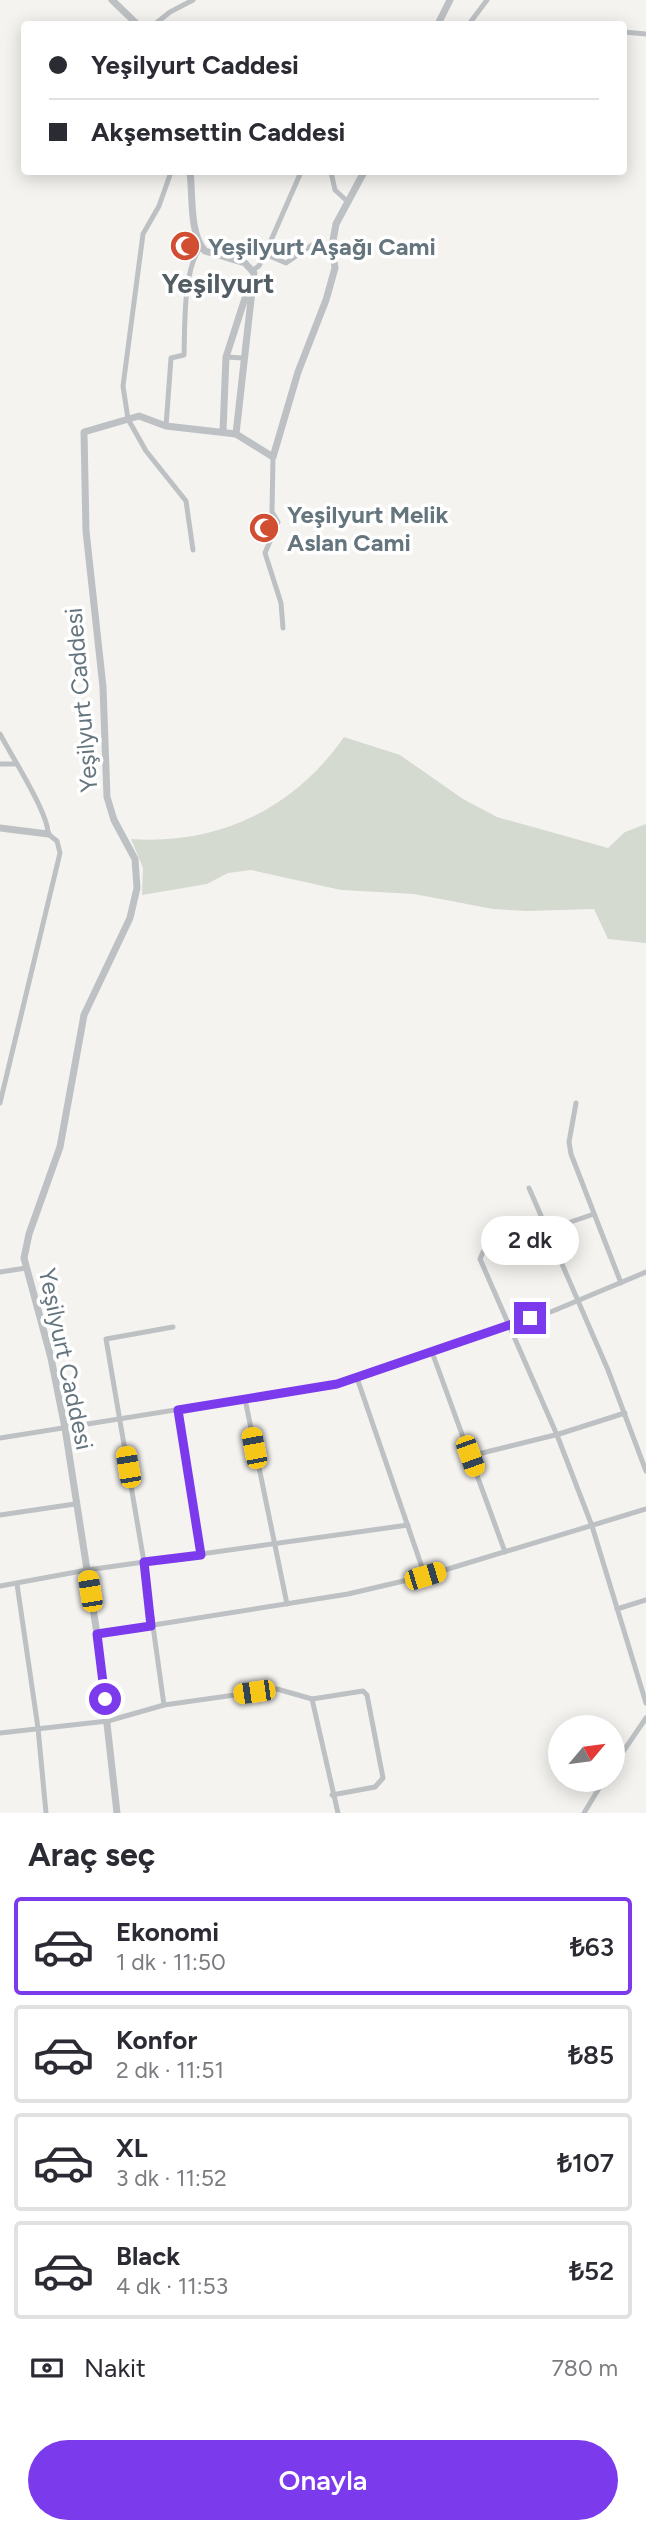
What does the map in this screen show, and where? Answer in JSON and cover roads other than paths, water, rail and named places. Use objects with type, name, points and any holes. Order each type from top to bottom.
[{"type":"street","points":[[112,0],[134,21]]},
{"type":"street","points":[[159,21],[193,0]]},
{"type":"street","points":[[440,21],[450,0]]},
{"type":"street","points":[[471,21],[487,0]]},
{"type":"street","points":[[627,32],[646,34]]},
{"type":"street","points":[[170,175],[159,206],[143,234],[122,386],[128,419],[146,452],[186,500],[193,551]]},
{"type":"street","points":[[190,175],[196,234],[201,247],[205,251],[245,263],[253,274],[236,434]]},
{"type":"street","points":[[223,431],[226,357],[253,274],[265,254],[300,175]]},
{"type":"street","points":[[332,175],[335,190],[347,201]]},
{"type":"street","points":[[283,628],[281,603],[272,582],[265,553],[278,523],[272,512],[273,457],[298,372],[326,300],[335,268],[332,248],[336,224],[362,175]]},
{"type":"street","points":[[265,254],[286,263],[312,245],[332,248]]},
{"type":"street","points":[[166,426],[171,358],[184,355],[185,310],[194,255],[201,247]]},
{"type":"street","points":[[236,325],[247,326]]},
{"type":"street","points":[[226,357],[243,358]]},
{"type":"street","points":[[128,419],[139,416],[166,426],[236,434],[273,457]]},
{"type":"street","name":"Yeşilyurt Caddesi","points":[[117,1813],[97,1634],[65,1428],[51,1359],[24,1258],[29,1234],[63,1135],[84,1015],[130,918],[137,888],[135,859],[114,820],[107,797],[103,687],[86,531],[84,432],[128,419]]},
{"type":"street","points":[[0,734],[48,827],[48,834]]},
{"type":"street","points":[[0,764],[16,764]]},
{"type":"street","points":[[0,828],[48,834],[57,841],[60,853],[0,1103]]},
{"type":"street","points":[[576,1103],[569,1142],[621,1283]]},
{"type":"street","points":[[529,1188],[625,1413],[646,1471]]},
{"type":"street","points":[[594,1214],[480,1256],[481,1264],[556,1434],[592,1526],[646,1703]]},
{"type":"street","points":[[0,1272],[26,1268]]},
{"type":"street","points":[[0,1438],[337,1384],[577,1301],[646,1272]]},
{"type":"street","points":[[164,1705],[144,1562],[106,1339],[173,1327]]},
{"type":"street","points":[[432,1352],[505,1552]]},
{"type":"street","points":[[357,1378],[425,1576]]},
{"type":"street","points":[[245,1399],[272,1545],[287,1604]]},
{"type":"street","points":[[178,1410],[201,1555]]},
{"type":"street","points":[[470,1456],[625,1413]]},
{"type":"street","points":[[0,1515],[75,1504]]},
{"type":"street","points":[[97,1634],[287,1604],[425,1576],[646,1509]]},
{"type":"street","points":[[0,1586],[87,1570],[408,1525]]},
{"type":"street","points":[[17,1584],[38,1728],[46,1813]]},
{"type":"street","points":[[617,1609],[646,1600]]},
{"type":"street","points":[[0,1733],[108,1721],[164,1705],[277,1689],[312,1699],[363,1691],[368,1695],[383,1778],[375,1787],[332,1795]]},
{"type":"street","points":[[312,1699],[338,1813]]},
{"type":"street","points":[[625,1749],[646,1718]]},
{"type":"street","points":[[584,1813],[597,1792]]},
{"type":"place","name":"Yeşilyurt Aşağı Cami","points":[[185,246]]},
{"type":"place","name":"Yeşilyurt Melik Aslan Cami","points":[[264,528]]},
{"type":"district","name":"Yeşilyurt","points":[[218,283]]}]
